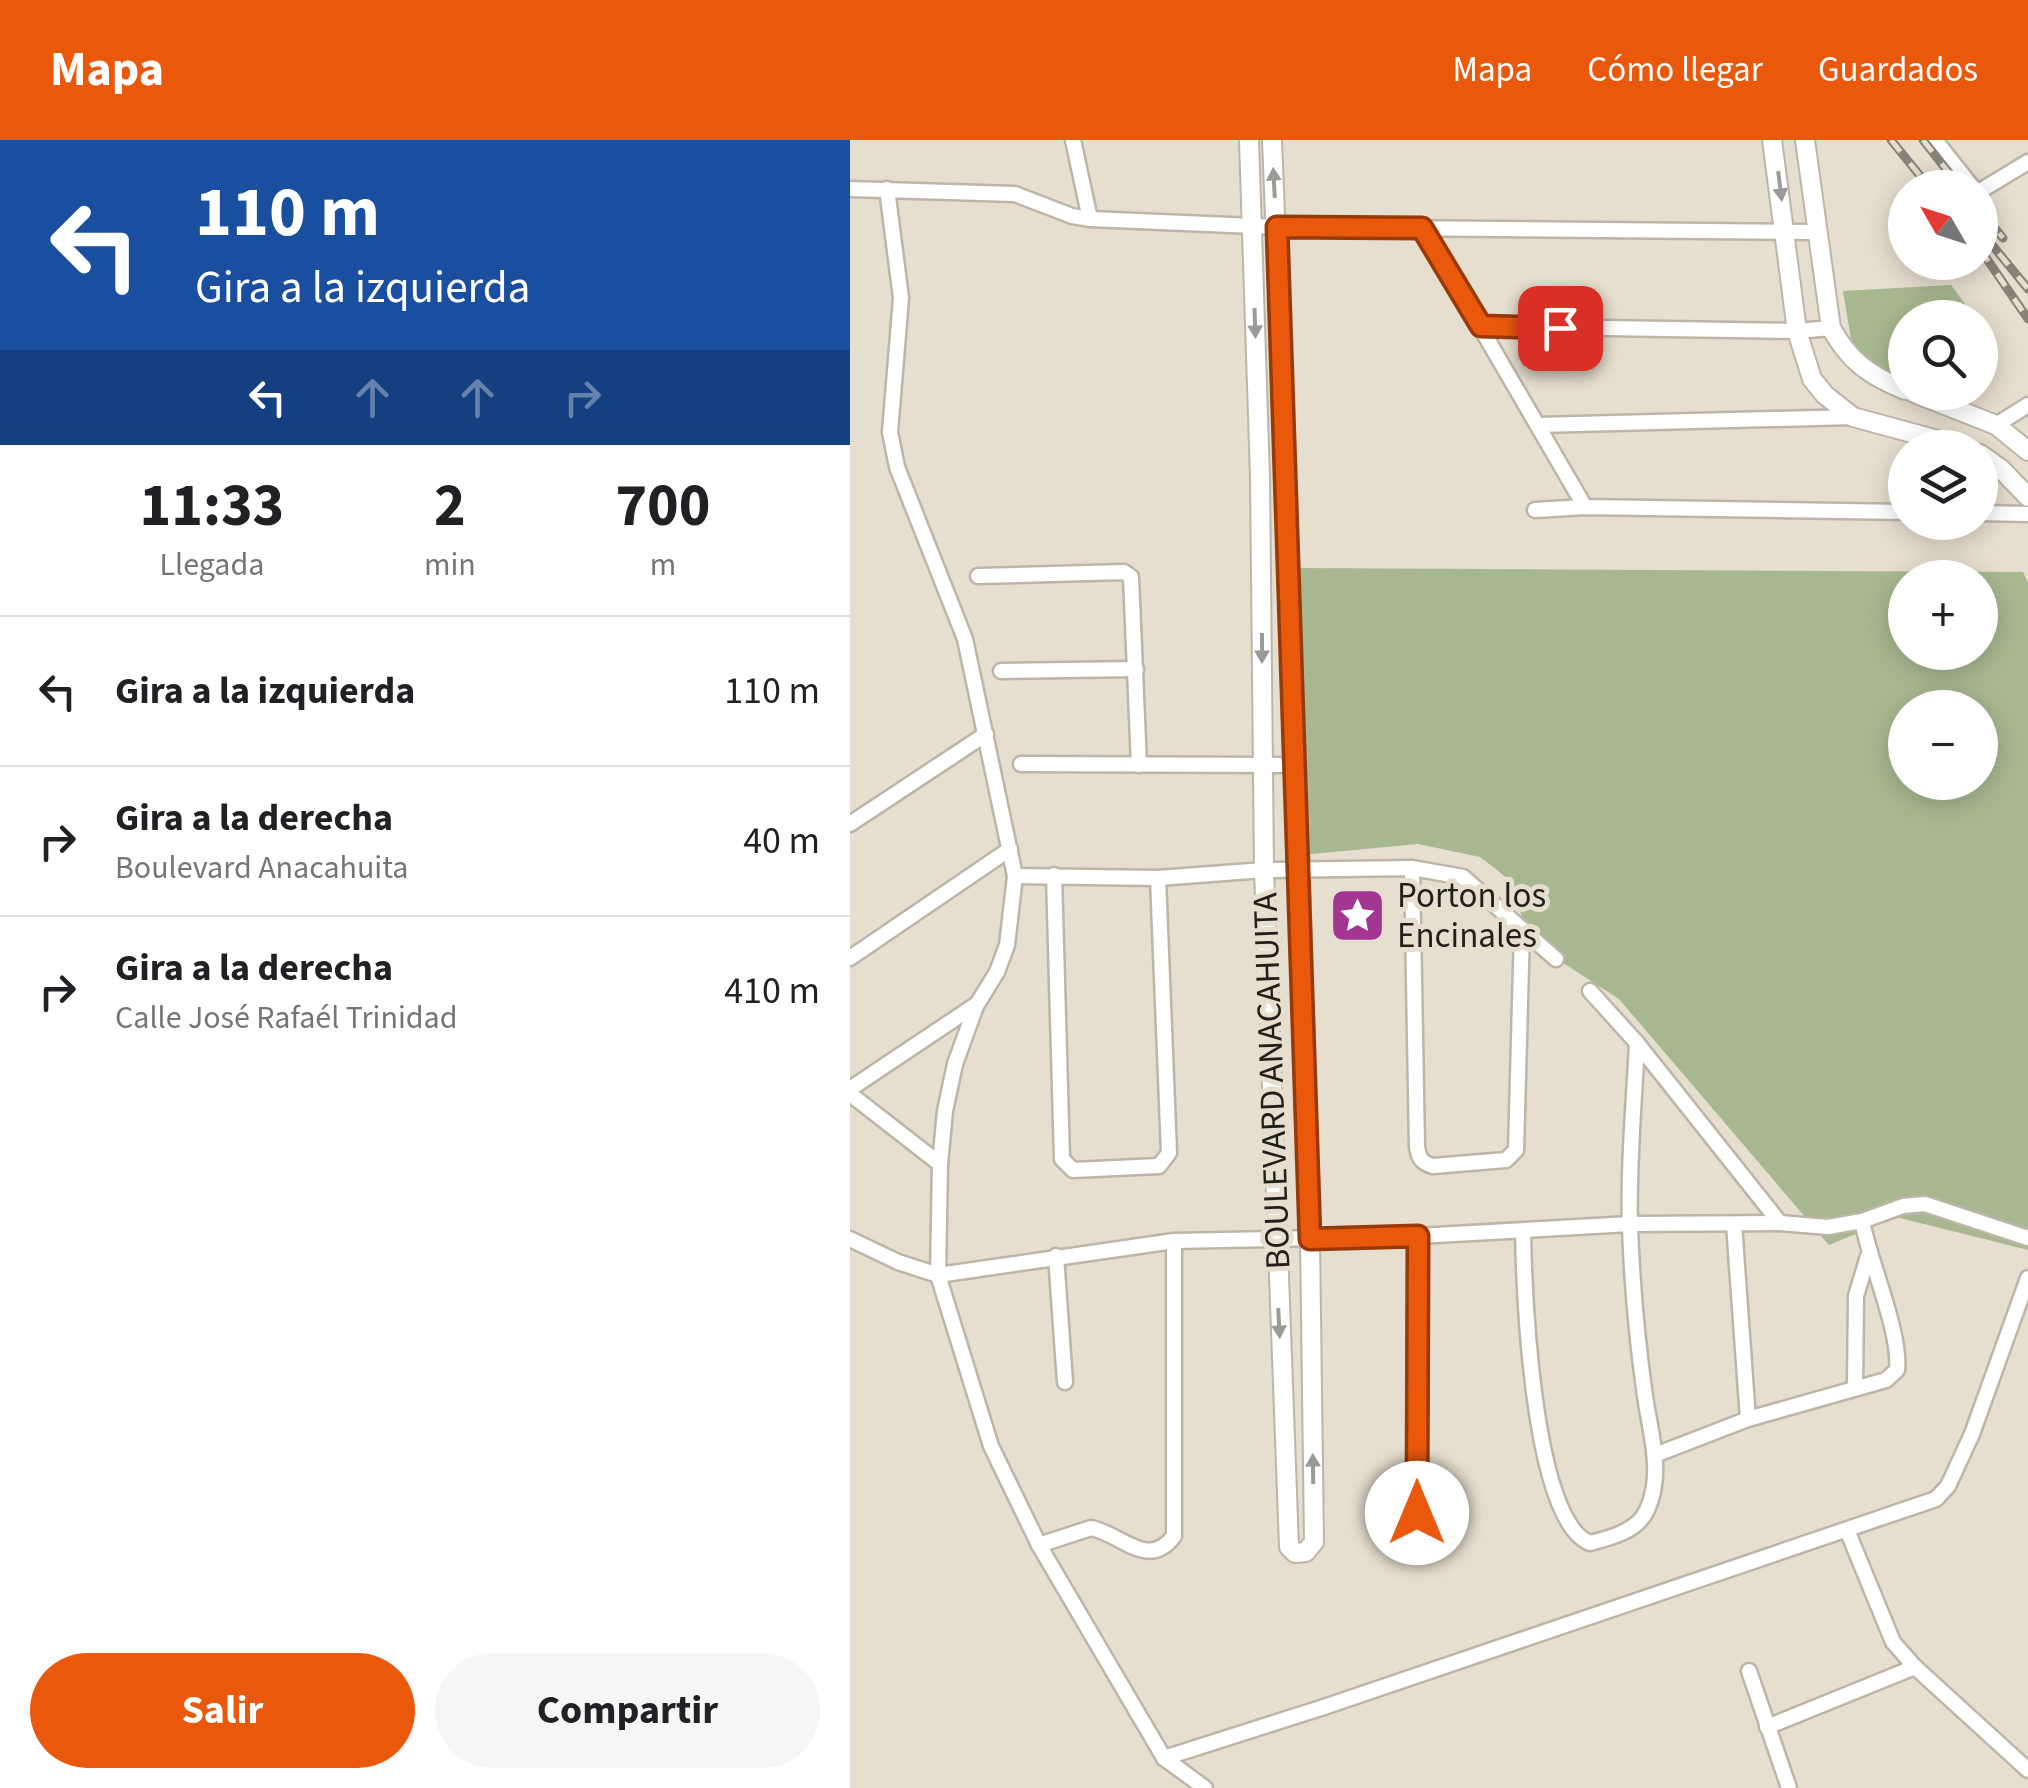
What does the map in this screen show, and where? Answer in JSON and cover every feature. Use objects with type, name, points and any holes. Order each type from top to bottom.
[{"type":"street","points":[[1073,140],[1090,218]]},
{"type":"street","name":"BOULEVARD ANACAHUITA","points":[[1249,140],[1260,476],[1264,870],[1275,1241],[1289,1547],[1306,1552],[1314,1542],[1310,1239],[1297,765],[1272,140]]},
{"type":"street","points":[[1772,140],[1797,331],[1812,379],[1825,395],[1854,417]]},
{"type":"street","points":[[1805,140],[1831,328],[1845,354],[1866,372],[1888,382]]},
{"type":"street","points":[[1935,140],[1959,170]]},
{"type":"street","points":[[1998,181],[2028,162]]},
{"type":"street","points":[[887,189],[901,298],[890,432],[897,467],[964,639],[1015,876],[1007,944],[976,1006],[945,1112],[938,1275],[991,1446],[1039,1545],[1164,1758],[1205,1788]]},
{"type":"street","points":[[850,190],[1015,194],[1072,216],[1252,226],[1816,232]]},
{"type":"street","points":[[1422,228],[1586,507]]},
{"type":"street","points":[[1481,326],[1797,331],[1831,328]]},
{"type":"street","points":[[1996,424],[2028,404]]},
{"type":"street","points":[[1959,410],[1996,424],[2028,451]]},
{"type":"street","points":[[1538,425],[1854,417],[1901,430]]},
{"type":"street","points":[[1998,466],[2028,497]]},
{"type":"street","points":[[1260,476],[1283,474]]},
{"type":"street","points":[[1535,510],[1586,507],[1888,512]]},
{"type":"street","points":[[1998,513],[2028,514]]},
{"type":"street","points":[[978,576],[1128,574],[1133,584],[1139,765]]},
{"type":"street","points":[[1001,671],[1136,670]]},
{"type":"street","points":[[850,824],[986,734]]},
{"type":"street","points":[[1021,764],[1297,765]]},
{"type":"street","points":[[850,958],[1010,849]]},
{"type":"street","points":[[1015,876],[1158,878],[1264,870],[1412,868],[1462,877],[1556,959]]},
{"type":"street","points":[[1412,868],[1417,1148],[1418,1158],[1424,1164],[1506,1160],[1516,1150],[1522,929]]},
{"type":"street","points":[[1054,875],[1062,1160],[1073,1170],[1159,1166],[1169,1153],[1158,878]]},
{"type":"street","points":[[1590,991],[1780,1224]]},
{"type":"street","points":[[940,1164],[850,1092],[976,1006]]},
{"type":"street","points":[[1523,1231],[1527,1349],[1542,1442],[1562,1511],[1572,1532],[1590,1543],[1614,1537],[1647,1512],[1655,1455],[1638,1338],[1630,1224],[1636,1043]]},
{"type":"street","points":[[850,1240],[938,1275],[1174,1241],[1418,1236],[1630,1224],[1828,1227],[1862,1221],[1903,1206],[1925,1204],[2028,1238]]},
{"type":"street","points":[[1655,1455],[1748,1419],[1886,1380],[1897,1370],[1898,1357],[1868,1256],[1862,1221]]},
{"type":"street","points":[[1734,1224],[1748,1419]]},
{"type":"street","points":[[1417,1513],[1418,1236]]},
{"type":"street","points":[[1039,1545],[1091,1528],[1142,1551],[1160,1548],[1174,1536],[1174,1241]]},
{"type":"street","points":[[1056,1256],[1064,1382]]},
{"type":"street","points":[[1855,1388],[1856,1296],[1868,1256]]},
{"type":"street","points":[[1164,1758],[1936,1499],[1948,1486],[1972,1434],[2028,1278]]},
{"type":"street","points":[[1846,1530],[1893,1642],[1914,1667],[2028,1770]]},
{"type":"street","points":[[1767,1727],[1914,1667]]},
{"type":"street","points":[[1748,1671],[1789,1788]]},
{"type":"green space","points":[[1951,285],[1962,300],[1888,300],[1888,374],[1852,345],[1843,291]]},
{"type":"green space","points":[[1295,568],[1888,571],[1888,670],[1998,670],[1998,572],[2023,572],[2028,583],[2028,1250],[1896,1217],[1829,1245],[1619,999],[1529,941],[1511,881],[1480,857],[1418,844],[1291,856]]},
{"type":"railway","points":[[1891,140],[1915,170]]},
{"type":"railway","points":[[1923,140],[1947,170]]},
{"type":"railway","points":[[1998,232],[2003,238]]},
{"type":"railway","points":[[1998,252],[2028,289]]},
{"type":"railway","points":[[1998,275],[2028,319]]},
{"type":"place","name":"Porton los Encinales","points":[[1358,915]]},
{"type":"route","points":[[1417,1513],[1418,1236],[1310,1239],[1277,227],[1422,228],[1481,326],[1560,328]]}]
